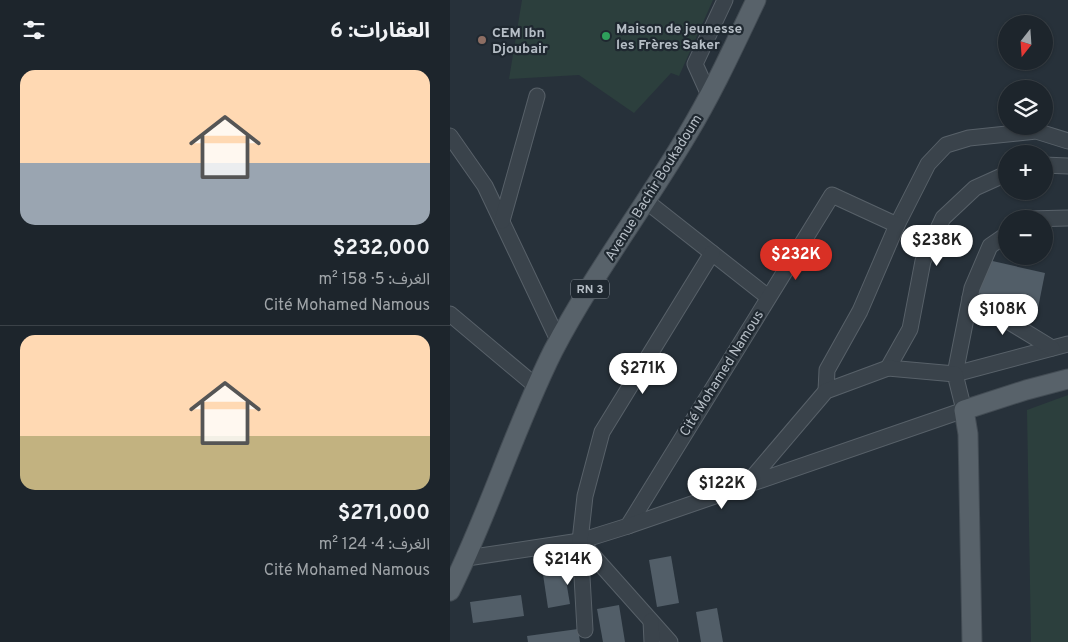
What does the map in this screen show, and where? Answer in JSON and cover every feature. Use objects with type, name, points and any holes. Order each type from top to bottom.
[{"type":"main road","name":"Avenue Bachir Boukadoum","points":[[450,591],[466,558],[537,386],[559,342],[646,202],[709,95],[756,0]]},
{"type":"main road","points":[[972,642],[968,434],[964,410],[1068,379]]},
{"type":"street","points":[[709,95],[695,64],[725,0]]},
{"type":"street","points":[[502,221],[537,96]]},
{"type":"street","points":[[826,391],[827,370],[860,311],[897,225],[928,164],[946,144],[969,138],[1036,131],[1068,141]]},
{"type":"street","points":[[450,136],[485,186],[559,342]]},
{"type":"street","points":[[1053,165],[1068,166]]},
{"type":"street","points":[[888,368],[910,328],[923,261],[942,218],[975,188],[998,178]]},
{"type":"street","name":"Cité Mohamed Namous","points":[[628,526],[832,195],[897,225]]},
{"type":"street","name":"Cité Mohamed Namous","points":[[646,202],[768,297]]},
{"type":"street","points":[[1053,218],[1068,218]]},
{"type":"street","points":[[466,558],[580,541],[964,410],[956,374],[972,288],[990,246],[998,240]]},
{"type":"street","points":[[585,630],[580,541],[585,496],[602,432],[712,254]]},
{"type":"street","points":[[970,298],[1052,348]]},
{"type":"street","points":[[450,314],[537,386]]},
{"type":"street","points":[[746,485],[826,391],[888,368],[956,374],[1068,344]]},
{"type":"street","points":[[580,541],[670,642]]},
{"type":"street","points":[[651,621],[652,642]]},
{"type":"green space","name":"Maison de jeunesse les Frères Saker","points":[[522,0],[713,0],[679,76],[671,73],[634,113],[579,75],[509,79]]},
{"type":"green space","points":[[1068,395],[1068,642],[1031,642],[1027,410]]},
{"type":"building","points":[[988,260],[998,262],[998,265],[1010,265],[1045,273],[1038,308],[978,293]]},
{"type":"building","points":[[671,556],[679,603],[657,607],[649,560]]},
{"type":"building","points":[[562,557],[570,604],[548,608],[541,561]]},
{"type":"building","points":[[521,595],[524,616],[473,623],[470,602]]},
{"type":"building","points":[[619,605],[625,642],[603,642],[597,609]]},
{"type":"building","points":[[717,608],[723,642],[701,642],[696,612]]},
{"type":"building","points":[[578,629],[580,642],[528,642],[527,636]]},
{"type":"place","name":"Maison de jeunesse les Frères Saker","points":[[606,36]]},
{"type":"place","name":"CEM Ibn Djoubair","points":[[482,40]]}]
